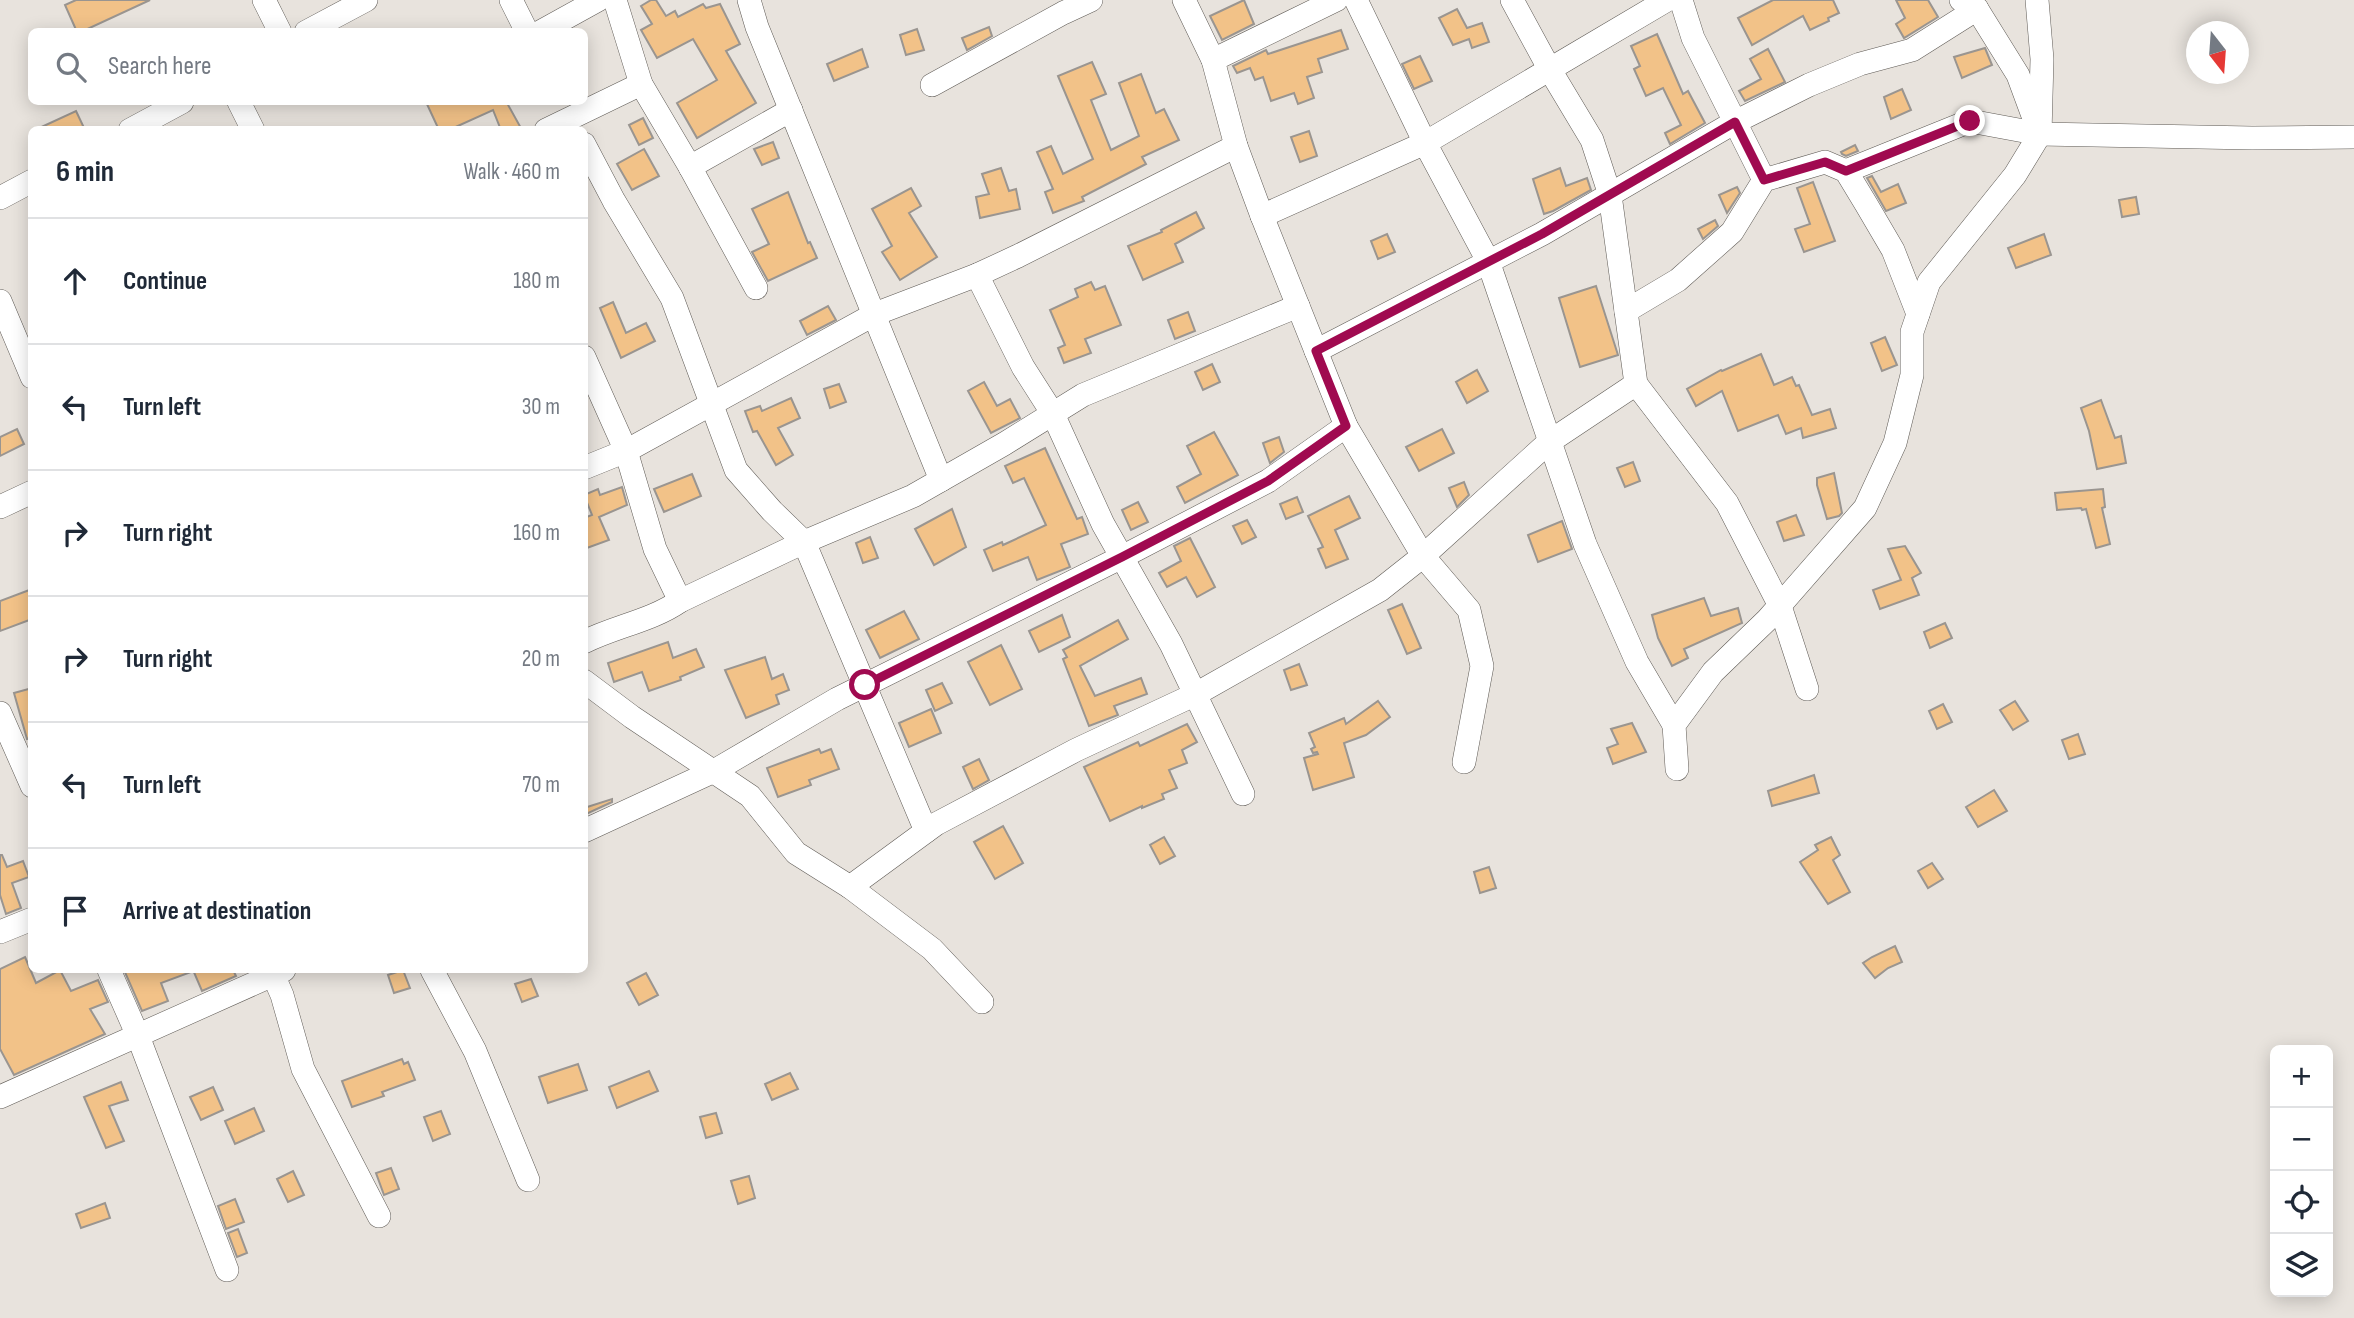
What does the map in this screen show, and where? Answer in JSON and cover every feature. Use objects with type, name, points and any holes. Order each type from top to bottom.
[{"type":"street","points":[[264,0],[278,28]]},
{"type":"street","points":[[314,28],[366,0]]},
{"type":"street","points":[[511,0],[525,28]]},
{"type":"street","points":[[547,28],[598,0]]},
{"type":"street","points":[[615,0],[640,84],[690,167],[756,288]]},
{"type":"street","points":[[748,0],[941,480]]},
{"type":"street","points":[[932,85],[1091,0]]},
{"type":"street","points":[[1185,0],[1213,60],[1236,146],[1346,426],[1423,556],[1469,610],[1482,666],[1465,762]]},
{"type":"street","points":[[1213,60],[1336,0]]},
{"type":"street","points":[[1356,0],[1425,143],[1488,261],[1585,544],[1637,662],[1674,725],[1677,769]]},
{"type":"street","points":[[1512,0],[1592,140],[1610,195],[1636,384],[1727,503],[1780,606],[1807,689]]},
{"type":"street","points":[[1262,216],[1425,143],[1667,0]]},
{"type":"street","points":[[1681,0],[1693,38],[1764,180]]},
{"type":"street","points":[[1674,725],[1713,672],[1780,606],[1865,508],[1895,443],[1912,375],[1912,332],[1929,282],[2015,175],[2040,134],[2042,59],[2037,0]]},
{"type":"street","points":[[1316,351],[1610,195],[1735,122],[1809,85],[1860,64],[1912,50],[1969,5],[2018,75],[2040,134]]},
{"type":"street","points":[[553,126],[640,84]]},
{"type":"street","points":[[137,126],[176,105]]},
{"type":"street","points":[[240,105],[251,126]]},
{"type":"street","points":[[690,167],[791,110]]},
{"type":"street","points":[[1846,171],[1970,121],[2040,134],[2354,137]]},
{"type":"street","points":[[588,466],[626,451],[875,314],[977,275],[1236,146]]},
{"type":"street","points":[[588,152],[672,298],[736,470],[804,542],[926,831]]},
{"type":"street","points":[[1626,311],[1678,280],[1732,232],[1764,180],[1825,162],[1846,171],[1893,250],[1918,314]]},
{"type":"street","points":[[0,198],[28,183]]},
{"type":"street","points":[[977,275],[1023,367],[1053,414],[1103,524],[1171,644],[1242,794]]},
{"type":"street","points":[[0,302],[28,368]]},
{"type":"street","points":[[588,640],[665,611],[680,601],[804,542],[913,496],[1083,395],[1298,306]]},
{"type":"street","points":[[588,366],[626,451],[655,548],[680,601]]},
{"type":"street","points":[[850,887],[926,831],[1076,750],[1196,694],[1380,590],[1423,556],[1549,442],[1636,384]]},
{"type":"street","points":[[588,829],[714,771],[837,699],[1268,481],[1346,426]]},
{"type":"street","points":[[0,507],[28,494]]},
{"type":"street","points":[[588,684],[632,717],[750,796],[796,853],[850,887],[932,949],[982,1002]]},
{"type":"street","points":[[0,713],[23,740],[28,766]]},
{"type":"street","points":[[0,932],[28,921]]},
{"type":"street","points":[[110,973],[138,1036],[227,1270]]},
{"type":"street","points":[[0,1097],[272,973]]},
{"type":"street","points":[[276,973],[303,1069],[379,1216]]},
{"type":"street","points":[[434,973],[475,1051],[528,1180]]},
{"type":"building","points":[[76,0],[150,0],[90,28],[75,28],[65,5]]},
{"type":"building","points":[[656,0],[666,16],[675,11],[678,17],[703,4],[706,8],[720,4],[740,44],[726,51],[756,103],[697,138],[677,103],[717,80],[693,39],[657,58],[641,30],[652,24],[641,6]]},
{"type":"building","points":[[1244,0],[1254,24],[1222,40],[1210,16]]},
{"type":"building","points":[[1773,0],[1833,0],[1839,13],[1810,30],[1803,16],[1752,45],[1738,18]]},
{"type":"building","points":[[1896,0],[1928,0],[1938,17],[1904,38],[1896,24],[1905,18]]},
{"type":"building","points":[[1457,9],[1467,28],[1482,23],[1489,42],[1472,48],[1469,39],[1453,45],[1439,18]]},
{"type":"building","points":[[989,27],[992,36],[967,50],[962,38]]},
{"type":"building","points":[[917,29],[924,50],[906,55],[900,35]]},
{"type":"building","points":[[1341,30],[1348,49],[1318,59],[1322,72],[1307,77],[1314,98],[1298,104],[1294,93],[1271,101],[1263,77],[1255,80],[1250,68],[1237,73],[1233,66],[1266,50],[1268,54]]},
{"type":"building","points":[[1657,34],[1683,94],[1688,91],[1705,123],[1670,144],[1665,133],[1681,125],[1663,88],[1646,96],[1634,69],[1640,66],[1631,46]]},
{"type":"building","points":[[1985,48],[1992,65],[1962,78],[1954,57]]},
{"type":"building","points":[[862,49],[868,67],[834,81],[827,64]]},
{"type":"building","points":[[1768,49],[1785,82],[1745,101],[1739,91],[1761,79],[1750,59]]},
{"type":"building","points":[[1420,56],[1432,81],[1414,89],[1402,64]]},
{"type":"building","points":[[1092,62],[1106,94],[1091,100],[1111,150],[1139,136],[1119,83],[1141,74],[1156,113],[1164,109],[1179,140],[1142,157],[1146,164],[1082,197],[1084,201],[1053,213],[1045,192],[1053,189],[1037,152],[1051,146],[1063,174],[1093,159],[1058,76]]},
{"type":"building","points":[[1902,89],[1911,110],[1891,119],[1884,97]]},
{"type":"building","points":[[427,105],[508,105],[520,126],[499,126],[493,110],[458,126],[437,126]]},
{"type":"building","points":[[76,111],[83,126],[44,126]]},
{"type":"building","points":[[643,118],[653,138],[639,145],[629,125]]},
{"type":"building","points":[[1309,131],[1317,156],[1300,162],[1291,137]]},
{"type":"building","points":[[773,142],[779,158],[762,165],[754,149]]},
{"type":"building","points":[[1855,145],[1858,151],[1846,156],[1842,154],[1841,152]]},
{"type":"building","points":[[644,149],[659,176],[632,190],[617,164]]},
{"type":"building","points":[[1001,168],[1009,191],[1016,189],[1020,209],[980,218],[976,197],[989,194],[982,174]]},
{"type":"building","points":[[1560,168],[1566,186],[1587,178],[1591,190],[1544,214],[1533,179]]},
{"type":"building","points":[[1872,176],[1881,192],[1898,184],[1906,203],[1886,211],[1867,178]]},
{"type":"building","points":[[1813,182],[1835,241],[1804,252],[1795,229],[1810,224],[1797,188]]},
{"type":"building","points":[[1737,187],[1740,193],[1727,213],[1719,195]]},
{"type":"building","points":[[911,188],[921,206],[909,213],[937,257],[900,280],[882,252],[892,246],[872,209]]},
{"type":"building","points":[[788,192],[808,243],[810,242],[817,258],[768,281],[752,252],[769,244],[752,209]]},
{"type":"building","points":[[2136,197],[2139,214],[2122,217],[2119,200]]},
{"type":"building","points":[[1196,212],[1204,228],[1175,244],[1183,262],[1143,280],[1128,246],[1162,232],[1161,230]]},
{"type":"building","points":[[1715,220],[1718,226],[1703,239],[1698,229]]},
{"type":"building","points":[[1387,234],[1395,252],[1378,259],[1371,241]]},
{"type":"building","points":[[2044,234],[2051,255],[2016,268],[2008,248]]},
{"type":"building","points":[[1091,282],[1095,290],[1105,286],[1121,325],[1085,339],[1091,353],[1064,363],[1058,348],[1065,345],[1050,310],[1078,297],[1075,289]]},
{"type":"building","points":[[1596,286],[1618,355],[1580,367],[1559,298]]},
{"type":"building","points":[[613,302],[626,333],[646,323],[655,341],[621,358],[600,308]]},
{"type":"building","points":[[828,306],[836,320],[807,335],[800,321]]},
{"type":"building","points":[[1188,312],[1195,331],[1175,339],[1168,320]]},
{"type":"building","points":[[1885,337],[1897,365],[1882,371],[1871,343]]},
{"type":"building","points":[[1761,354],[1774,385],[1792,377],[1796,386],[1799,385],[1812,415],[1830,409],[1836,428],[1803,438],[1801,428],[1786,434],[1778,415],[1738,431],[1722,391],[1696,406],[1687,389],[1721,370]]},
{"type":"building","points":[[1212,364],[1220,382],[1203,390],[1195,372]]},
{"type":"building","points":[[1477,370],[1488,391],[1467,403],[1456,382]]},
{"type":"building","points":[[984,382],[997,406],[1010,399],[1020,418],[991,433],[968,391]]},
{"type":"building","points":[[839,384],[846,402],[830,408],[824,389]]},
{"type":"building","points":[[791,398],[800,418],[778,428],[793,455],[776,465],[757,431],[753,432],[745,411],[760,406],[762,411]]},
{"type":"building","points":[[2101,400],[2115,438],[2121,436],[2126,463],[2097,469],[2081,408]]},
{"type":"building","points":[[17,429],[24,444],[0,456],[0,437]]},
{"type":"building","points":[[1442,429],[1454,453],[1419,471],[1406,447]]},
{"type":"building","points":[[1214,432],[1238,475],[1185,503],[1177,487],[1201,474],[1187,446]]},
{"type":"building","points":[[1279,437],[1284,452],[1270,463],[1263,443]]},
{"type":"building","points":[[1045,448],[1077,519],[1082,517],[1088,534],[1061,544],[1070,567],[1037,580],[1028,557],[993,571],[984,550],[1002,542],[1003,545],[1046,525],[1024,478],[1013,483],[1005,466]]},
{"type":"building","points":[[1633,462],[1640,481],[1625,487],[1617,468]]},
{"type":"building","points":[[1834,473],[1842,513],[1827,519],[1817,478]]},
{"type":"building","points":[[692,474],[701,496],[664,512],[654,489]]},
{"type":"building","points":[[1464,482],[1469,495],[1457,507],[1449,488]]},
{"type":"building","points":[[622,487],[627,505],[599,517],[609,540],[588,548],[588,516],[592,515],[588,505],[588,493],[598,489],[600,495]]},
{"type":"building","points":[[2103,489],[2105,507],[2102,508],[2110,544],[2096,548],[2086,509],[2057,510],[2055,493]]},
{"type":"building","points":[[1349,496],[1360,518],[1335,530],[1348,559],[1326,568],[1318,549],[1323,547],[1308,516]]},
{"type":"building","points":[[1297,497],[1303,512],[1286,519],[1280,504]]},
{"type":"building","points":[[1138,502],[1148,522],[1131,530],[1122,510]]},
{"type":"building","points":[[952,509],[966,547],[934,565],[915,529]]},
{"type":"building","points":[[1796,515],[1804,535],[1784,541],[1777,522]]},
{"type":"building","points":[[1247,520],[1256,537],[1242,544],[1233,526]]},
{"type":"building","points":[[1562,521],[1572,549],[1538,562],[1528,535]]},
{"type":"building","points":[[870,537],[878,558],[863,563],[856,543]]},
{"type":"building","points":[[1190,538],[1215,587],[1197,597],[1186,577],[1167,587],[1159,573],[1181,561],[1174,546]]},
{"type":"building","points":[[1905,546],[1921,573],[1912,578],[1919,595],[1880,609],[1873,590],[1901,580],[1888,549]]},
{"type":"building","points":[[28,590],[28,620],[0,631],[0,601]]},
{"type":"building","points":[[1704,598],[1711,616],[1738,608],[1742,623],[1684,649],[1688,658],[1672,666],[1658,638],[1652,615]]},
{"type":"building","points":[[1402,604],[1421,648],[1407,654],[1388,610]]},
{"type":"building","points":[[904,611],[919,639],[880,658],[866,630]]},
{"type":"building","points":[[1062,615],[1070,637],[1039,652],[1029,631]]},
{"type":"building","points":[[1118,620],[1128,639],[1080,666],[1095,696],[1141,678],[1147,694],[1114,706],[1118,715],[1089,726],[1063,659],[1067,657],[1063,650]]},
{"type":"building","points":[[1945,623],[1952,638],[1930,648],[1924,632]]},
{"type":"building","points":[[668,642],[673,658],[696,649],[704,667],[680,677],[681,680],[649,691],[642,672],[614,682],[608,663]]},
{"type":"building","points":[[1001,645],[1022,689],[990,705],[968,662]]},
{"type":"building","points":[[765,657],[772,679],[783,674],[789,690],[776,695],[779,704],[746,718],[725,670]]},
{"type":"building","points":[[1299,664],[1307,685],[1291,690],[1284,670]]},
{"type":"building","points":[[942,683],[952,703],[935,711],[926,690]]},
{"type":"building","points":[[28,689],[28,739],[27,739],[14,693]]},
{"type":"building","points":[[1378,701],[1390,717],[1366,735],[1344,743],[1354,777],[1313,790],[1304,758],[1318,754],[1311,749],[1315,747],[1309,733],[1344,718],[1346,724]]},
{"type":"building","points":[[2015,701],[2028,721],[2013,730],[2000,710]]},
{"type":"building","points":[[1943,704],[1952,722],[1937,729],[1929,711]]},
{"type":"building","points":[[931,709],[941,733],[909,747],[899,723]]},
{"type":"building","points":[[1632,723],[1646,752],[1613,764],[1607,748],[1618,744],[1611,729]]},
{"type":"building","points":[[1187,724],[1197,742],[1182,750],[1187,763],[1169,770],[1177,788],[1162,794],[1164,799],[1110,821],[1084,767],[1138,742],[1140,746]]},
{"type":"building","points":[[2078,734],[2085,754],[2069,759],[2062,740]]},
{"type":"building","points":[[819,749],[821,753],[831,749],[839,769],[809,780],[811,785],[778,797],[767,768]]},
{"type":"building","points":[[979,759],[989,780],[973,789],[963,767]]},
{"type":"building","points":[[1814,775],[1819,793],[1772,806],[1768,791]]},
{"type":"building","points":[[1994,790],[2007,811],[1978,827],[1966,807]]},
{"type":"building","points":[[612,799],[612,802],[588,813],[588,807]]},
{"type":"building","points":[[1003,826],[1023,863],[995,879],[974,842]]},
{"type":"building","points":[[1164,837],[1175,856],[1160,864],[1150,845]]},
{"type":"building","points":[[1831,837],[1840,855],[1833,860],[1850,892],[1828,904],[1800,862],[1818,850],[1815,845]]},
{"type":"building","points":[[0,855],[7,867],[23,861],[28,877],[12,883],[21,908],[6,914],[0,895]]},
{"type":"building","points":[[1932,863],[1943,879],[1928,888],[1918,871]]},
{"type":"building","points":[[1489,867],[1496,888],[1480,893],[1474,872]]},
{"type":"building","points":[[1895,946],[1902,962],[1875,978],[1863,963]]},
{"type":"building","points":[[25,957],[28,973],[32,973],[36,983],[54,973],[62,973],[71,991],[98,980],[108,1002],[90,1009],[105,1034],[14,1075],[0,1049],[0,969]]},
{"type":"building","points":[[125,973],[188,973],[161,983],[168,1001],[142,1011]]},
{"type":"building","points":[[194,973],[234,973],[236,976],[202,991]]},
{"type":"building","points":[[404,973],[410,988],[394,993],[388,975]]},
{"type":"building","points":[[646,973],[658,995],[639,1005],[627,983]]},
{"type":"building","points":[[531,979],[538,996],[522,1002],[515,984]]},
{"type":"building","points":[[402,1059],[404,1064],[408,1062],[415,1080],[382,1092],[384,1096],[352,1107],[342,1081]]},
{"type":"building","points":[[578,1064],[587,1090],[548,1103],[539,1077]]},
{"type":"building","points":[[649,1071],[658,1091],[617,1108],[609,1087]]},
{"type":"building","points":[[790,1073],[798,1089],[772,1100],[765,1084]]},
{"type":"building","points":[[121,1082],[128,1100],[109,1106],[124,1141],[106,1148],[84,1097]]},
{"type":"building","points":[[213,1087],[223,1110],[201,1120],[190,1097]]},
{"type":"building","points":[[254,1108],[264,1131],[235,1144],[225,1121]]},
{"type":"building","points":[[441,1111],[450,1134],[433,1141],[424,1117]]},
{"type":"building","points":[[716,1113],[722,1133],[706,1138],[700,1117]]},
{"type":"building","points":[[391,1168],[399,1189],[384,1195],[376,1173]]},
{"type":"building","points":[[293,1171],[304,1195],[288,1202],[277,1179]]},
{"type":"building","points":[[749,1176],[755,1198],[738,1204],[731,1181]]},
{"type":"building","points":[[235,1199],[244,1222],[226,1229],[218,1206]]},
{"type":"building","points":[[105,1203],[110,1218],[81,1228],[76,1214]]},
{"type":"building","points":[[238,1229],[247,1253],[237,1257],[228,1233]]},
{"type":"route","points":[[865,685],[1268,481],[1346,426],[1316,351],[1542,234],[1735,122],[1764,180],[1825,162],[1846,171],[1970,121]]}]
